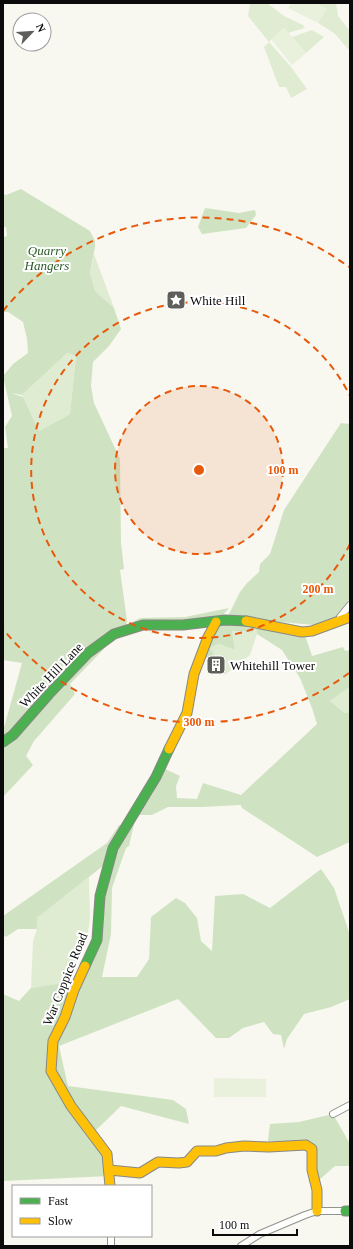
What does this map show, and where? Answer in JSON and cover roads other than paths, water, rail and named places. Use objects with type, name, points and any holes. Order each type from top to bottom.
[{"type":"street","points":[[340,621],[341,615],[350,605]]},
{"type":"street","name":"White Hill Lane","points":[[3,742],[13,735],[49,694],[88,654],[114,634],[143,625],[183,625],[225,620],[240,620],[302,632],[312,631],[350,618]]},
{"type":"street","name":"War Coppice Road","points":[[110,1185],[107,1154],[71,1106],[51,1071],[53,1041],[65,1017],[74,990],[97,940],[100,896],[113,848],[156,777],[187,713],[194,674],[208,637],[216,622]]},
{"type":"street","points":[[333,1114],[350,1106]]},
{"type":"street","points":[[108,1170],[140,1173],[158,1162],[187,1162],[197,1151],[216,1151],[244,1146],[268,1147],[306,1145],[312,1149],[312,1170],[317,1190],[318,1211]]},
{"type":"street","points":[[241,1246],[260,1234],[305,1215],[318,1211],[347,1211]]},
{"type":"place","name":"White Hill","points":[[176,300]]},
{"type":"place","name":"Whitehill Tower","points":[[216,665]]},
{"type":"park label","name":"Quarry Hangers","points":[[47,258]]}]
